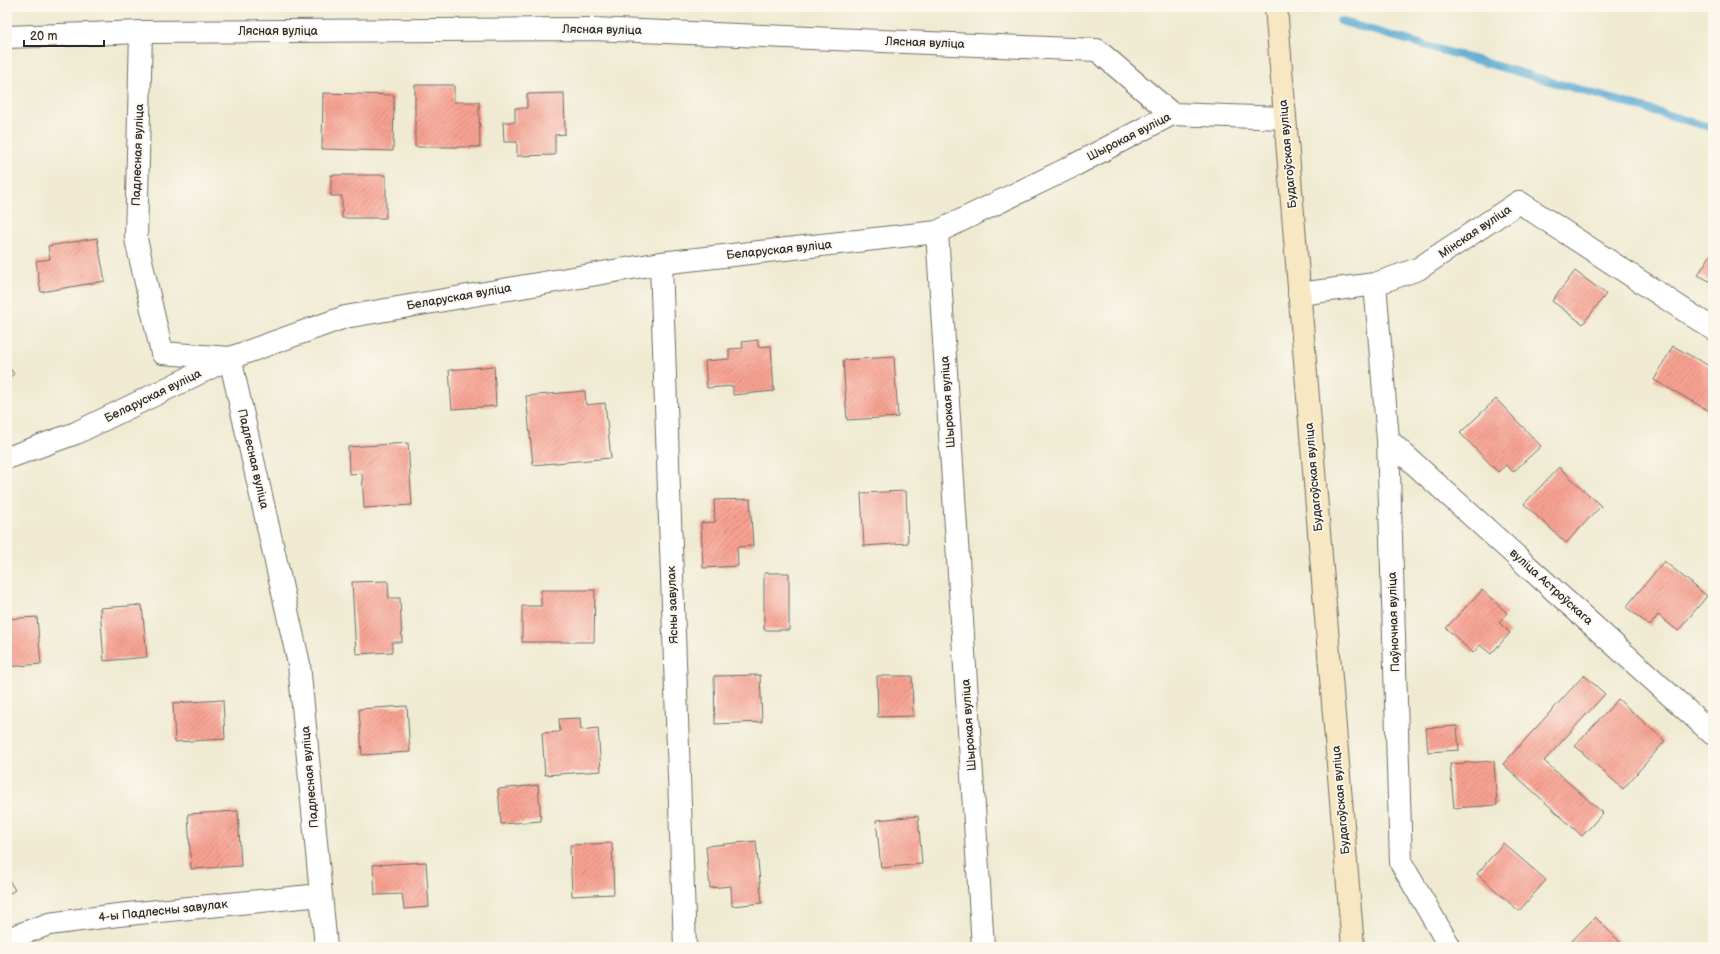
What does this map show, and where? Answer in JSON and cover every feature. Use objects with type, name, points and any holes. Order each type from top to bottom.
[{"type":"street","name":"Будагоўская вуліца","points":[[1276,7],[1353,947]]},
{"type":"street","name":"Лясная вуліца","points":[[7,36],[141,32],[592,29],[1097,50],[1172,114]]},
{"type":"street","name":"Падлесная вуліца","points":[[141,32],[136,239],[162,352],[230,358],[299,664],[326,947]]},
{"type":"street","name":"Шырокая вуліца","points":[[983,947],[937,232],[1069,168],[1172,114],[1285,118]]},
{"type":"street","name":"Мінская вуліца","points":[[1299,294],[1375,284],[1418,269],[1520,202],[1713,329]]},
{"type":"street","name":"Беларуская вуліца","points":[[7,458],[76,433],[230,358],[345,317],[661,263],[937,232]]},
{"type":"street","name":"Ясны завулак","points":[[661,263],[685,947]]},
{"type":"street","name":"Паўночная вуліца","points":[[1375,284],[1388,440],[1400,863],[1450,947]]},
{"type":"street","name":"вуліца Астроўскага","points":[[1388,440],[1713,734]]},
{"type":"street","name":"4-ы Падлесны завулак","points":[[7,939],[49,924],[118,915],[321,895]]},
{"type":"building","points":[[415,85],[454,85],[454,102],[479,102],[480,147],[415,147]]},
{"type":"building","points":[[323,93],[394,95],[393,151],[322,149]]},
{"type":"building","points":[[564,93],[565,134],[555,135],[555,155],[517,156],[517,142],[504,142],[503,122],[515,122],[515,108],[527,108],[527,94]]},
{"type":"building","points":[[331,175],[386,175],[386,218],[342,218],[342,196],[331,196]]},
{"type":"building","points":[[97,238],[105,281],[41,292],[36,261],[50,259],[48,246]]},
{"type":"building","points":[[1713,251],[1713,283],[1698,275]]},
{"type":"building","points":[[1575,271],[1606,294],[1583,324],[1552,301]]},
{"type":"building","points":[[758,340],[758,347],[771,346],[774,391],[733,395],[733,386],[707,388],[705,361],[729,359],[729,349],[743,348],[742,342]]},
{"type":"building","points":[[1673,346],[1713,368],[1713,413],[1654,380]]},
{"type":"building","points":[[894,357],[898,417],[847,420],[843,360]]},
{"type":"building","points":[[7,364],[14,374],[7,379]]},
{"type":"building","points":[[494,366],[496,406],[452,409],[449,370]]},
{"type":"building","points":[[585,391],[586,405],[605,403],[611,458],[533,465],[526,396]]},
{"type":"building","points":[[1496,399],[1541,446],[1513,472],[1506,465],[1498,472],[1460,433]]},
{"type":"building","points":[[408,443],[412,505],[364,508],[362,473],[349,474],[348,447]]},
{"type":"building","points":[[1559,467],[1601,506],[1566,543],[1524,504]]},
{"type":"building","points":[[906,491],[908,543],[864,546],[861,493]]},
{"type":"building","points":[[750,499],[753,546],[737,547],[738,566],[703,568],[701,523],[715,522],[714,500]]},
{"type":"building","points":[[1664,561],[1707,596],[1678,631],[1658,615],[1650,626],[1626,607]]},
{"type":"building","points":[[764,573],[789,573],[789,630],[764,630]]},
{"type":"building","points":[[388,581],[389,598],[400,598],[402,642],[392,642],[392,652],[356,654],[352,582]]},
{"type":"building","points":[[541,590],[595,590],[594,642],[522,642],[522,606],[541,606]]},
{"type":"building","points":[[1482,590],[1507,613],[1499,622],[1510,633],[1491,654],[1480,645],[1473,653],[1446,628]]},
{"type":"building","points":[[142,605],[147,657],[104,661],[100,608]]},
{"type":"building","points":[[37,617],[41,664],[7,667],[7,619]]},
{"type":"building","points":[[760,675],[762,722],[715,724],[714,676]]},
{"type":"building","points":[[1584,675],[1605,694],[1544,761],[1603,813],[1582,836],[1503,764]]},
{"type":"building","points":[[877,676],[912,676],[913,716],[878,717]]},
{"type":"building","points":[[1618,699],[1665,741],[1623,789],[1575,746]]},
{"type":"building","points":[[223,700],[225,739],[175,742],[173,703]]},
{"type":"building","points":[[407,706],[410,752],[362,755],[359,709]]},
{"type":"building","points":[[580,718],[581,730],[598,728],[601,771],[545,775],[542,733],[560,732],[559,719]]},
{"type":"building","points":[[1457,726],[1459,750],[1428,752],[1426,728]]},
{"type":"building","points":[[1494,761],[1497,805],[1454,808],[1450,764]]},
{"type":"building","points":[[538,785],[541,821],[501,824],[498,789]]},
{"type":"building","points":[[238,811],[241,866],[191,869],[188,814]]},
{"type":"building","points":[[918,816],[922,864],[881,868],[876,820]]},
{"type":"building","points":[[756,841],[762,903],[732,906],[731,886],[710,888],[706,846]]},
{"type":"building","points":[[612,843],[614,894],[572,896],[570,845]]},
{"type":"building","points":[[1503,843],[1546,880],[1519,911],[1477,874]]},
{"type":"building","points":[[426,862],[429,907],[404,909],[402,894],[375,895],[373,865]]},
{"type":"building","points":[[7,877],[15,890],[7,895]]},
{"type":"building","points":[[1595,917],[1622,944],[1619,947],[1566,947]]},
{"type":"waterway","points":[[1340,21],[1713,128]]}]
